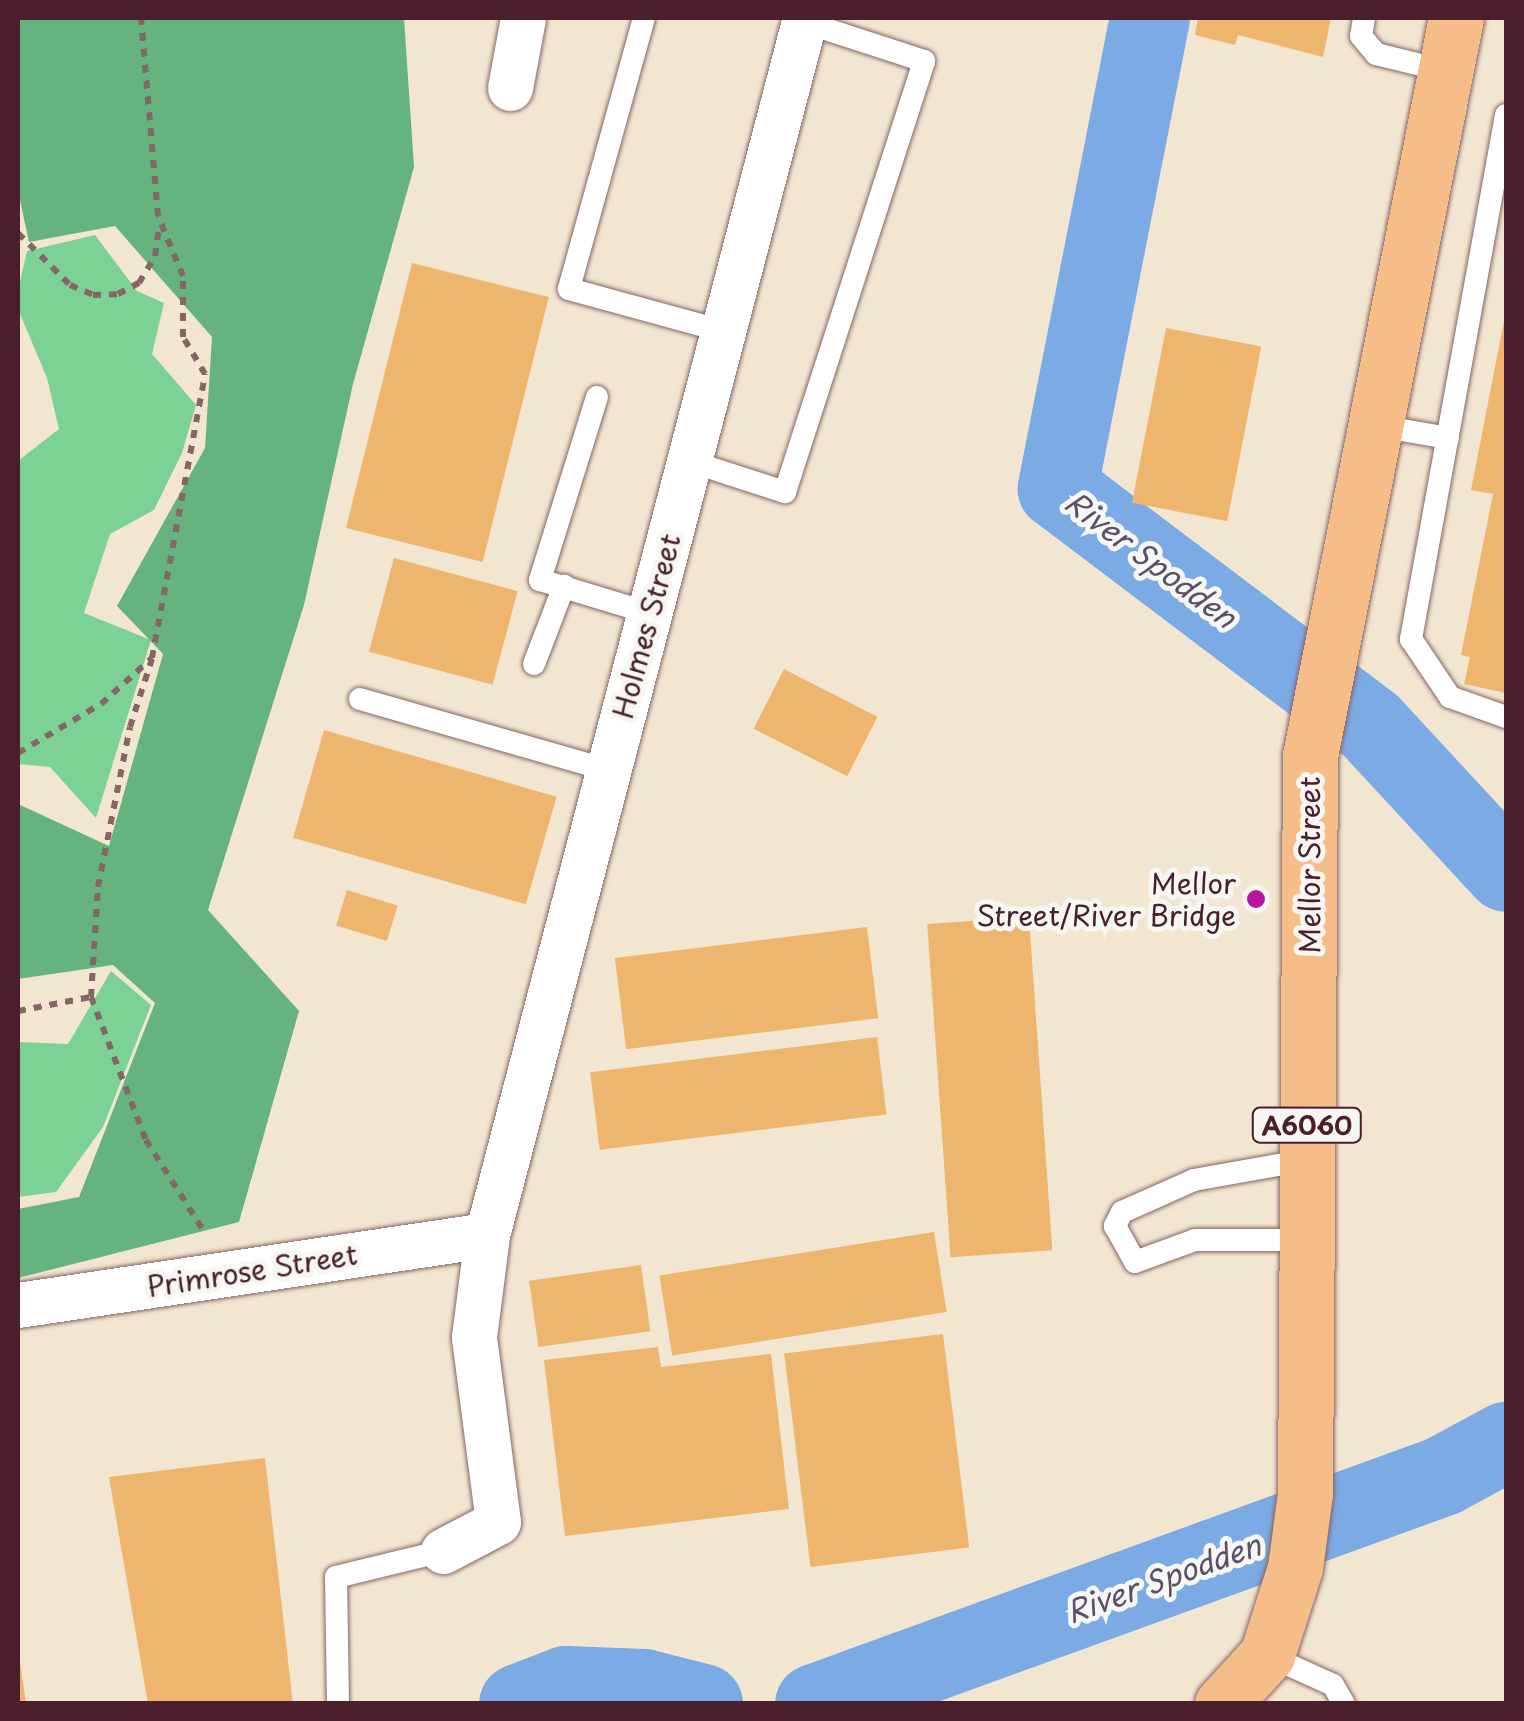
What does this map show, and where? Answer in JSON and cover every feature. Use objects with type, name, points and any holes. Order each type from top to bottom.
[{"type":"main road","name":"Mellor Street","points":[[1222,1704],[1267,1655],[1295,1568],[1305,1493],[1310,756],[1456,18]]},
{"type":"street","points":[[510,88],[523,18]]},
{"type":"street","name":"Holmes Street","points":[[444,1551],[498,1522],[474,1337],[487,1235],[805,20]]},
{"type":"street","name":"Primrose Street","points":[[18,1305],[487,1235]]},
{"type":"lane","points":[[644,18],[569,289],[723,331]]},
{"type":"lane","points":[[1364,18],[1361,36],[1376,54],[1445,71]]},
{"type":"lane","points":[[689,462],[785,492],[924,61],[805,20]]},
{"type":"lane","points":[[1506,115],[1411,639],[1450,697],[1506,717]]},
{"type":"lane","points":[[597,396],[540,580],[649,614]]},
{"type":"lane","points":[[1374,425],[1448,438]]},
{"type":"lane","points":[[534,664],[564,586]]},
{"type":"lane","points":[[360,699],[608,770]]},
{"type":"lane","points":[[1307,1160],[1194,1180],[1122,1212],[1116,1226],[1135,1262],[1195,1240],[1307,1240]]},
{"type":"lane","points":[[338,1704],[336,1577],[444,1551]]},
{"type":"lane","points":[[1267,1655],[1333,1685],[1344,1704]]},
{"type":"path","points":[[18,233],[70,285],[93,295],[118,294],[139,283],[155,256],[160,222],[140,18]]},
{"type":"path","points":[[160,222],[183,276],[183,337],[206,374],[152,658],[130,726],[98,887],[91,997],[146,1140],[238,1272]]},
{"type":"path","points":[[18,753],[101,704],[152,658]]},
{"type":"path","points":[[18,1010],[91,997]]},
{"type":"green space","points":[[18,18],[404,18],[414,167],[353,384],[304,605],[208,910],[299,1011],[239,1222],[18,1278],[18,1209],[79,1197],[155,1003],[113,965],[18,979],[18,804],[109,846],[163,654],[117,606],[205,448],[212,337],[115,226],[29,242],[18,191]]},
{"type":"green space","points":[[95,235],[137,291],[164,303],[152,354],[196,405],[182,453],[154,510],[110,534],[84,613],[151,640],[96,818],[50,767],[18,764],[18,461],[59,429],[47,378],[18,309],[18,290],[27,251]]},
{"type":"green space","points":[[111,971],[151,1005],[103,1127],[56,1192],[18,1197],[18,1042],[68,1044]]},
{"type":"building","points":[[1198,18],[1331,18],[1323,57],[1238,35],[1235,45],[1195,35]]},
{"type":"building","points":[[412,263],[549,297],[483,562],[346,528]]},
{"type":"building","points":[[1505,316],[1506,693],[1464,684],[1470,657],[1461,655],[1493,494],[1471,490]]},
{"type":"building","points":[[1166,328],[1261,347],[1227,521],[1132,503]]},
{"type":"building","points":[[394,558],[518,591],[493,685],[369,652]]},
{"type":"building","points":[[784,669],[878,717],[847,776],[754,729]]},
{"type":"building","points":[[324,730],[557,797],[526,904],[293,838]]},
{"type":"building","points":[[347,890],[398,905],[387,941],[336,925]]},
{"type":"building","points":[[1029,917],[1052,1250],[951,1257],[927,924]]},
{"type":"building","points":[[867,927],[878,1018],[626,1049],[615,958]]},
{"type":"building","points":[[877,1037],[887,1114],[600,1150],[590,1072]]},
{"type":"building","points":[[934,1232],[947,1312],[672,1355],[659,1275]]},
{"type":"building","points":[[641,1265],[650,1331],[538,1347],[529,1281]]},
{"type":"building","points":[[943,1334],[969,1547],[810,1567],[784,1353]]},
{"type":"building","points":[[658,1347],[661,1367],[771,1354],[789,1509],[565,1536],[544,1360]]},
{"type":"building","points":[[265,1458],[293,1704],[148,1704],[109,1477]]},
{"type":"building","points":[[20,1661],[26,1704],[18,1704]]},
{"type":"waterway","name":"River Spodden","points":[[1150,18],[1058,489],[1370,725],[1506,872]]},
{"type":"waterway","name":"River Spodden","points":[[815,1704],[1443,1476],[1506,1442]]},
{"type":"waterway","name":"River Spodden","points":[[519,1704],[566,1686],[644,1689],[703,1704]]},
{"type":"place","name":"Mellor Street/River Bridge","points":[[1256,899]]}]
